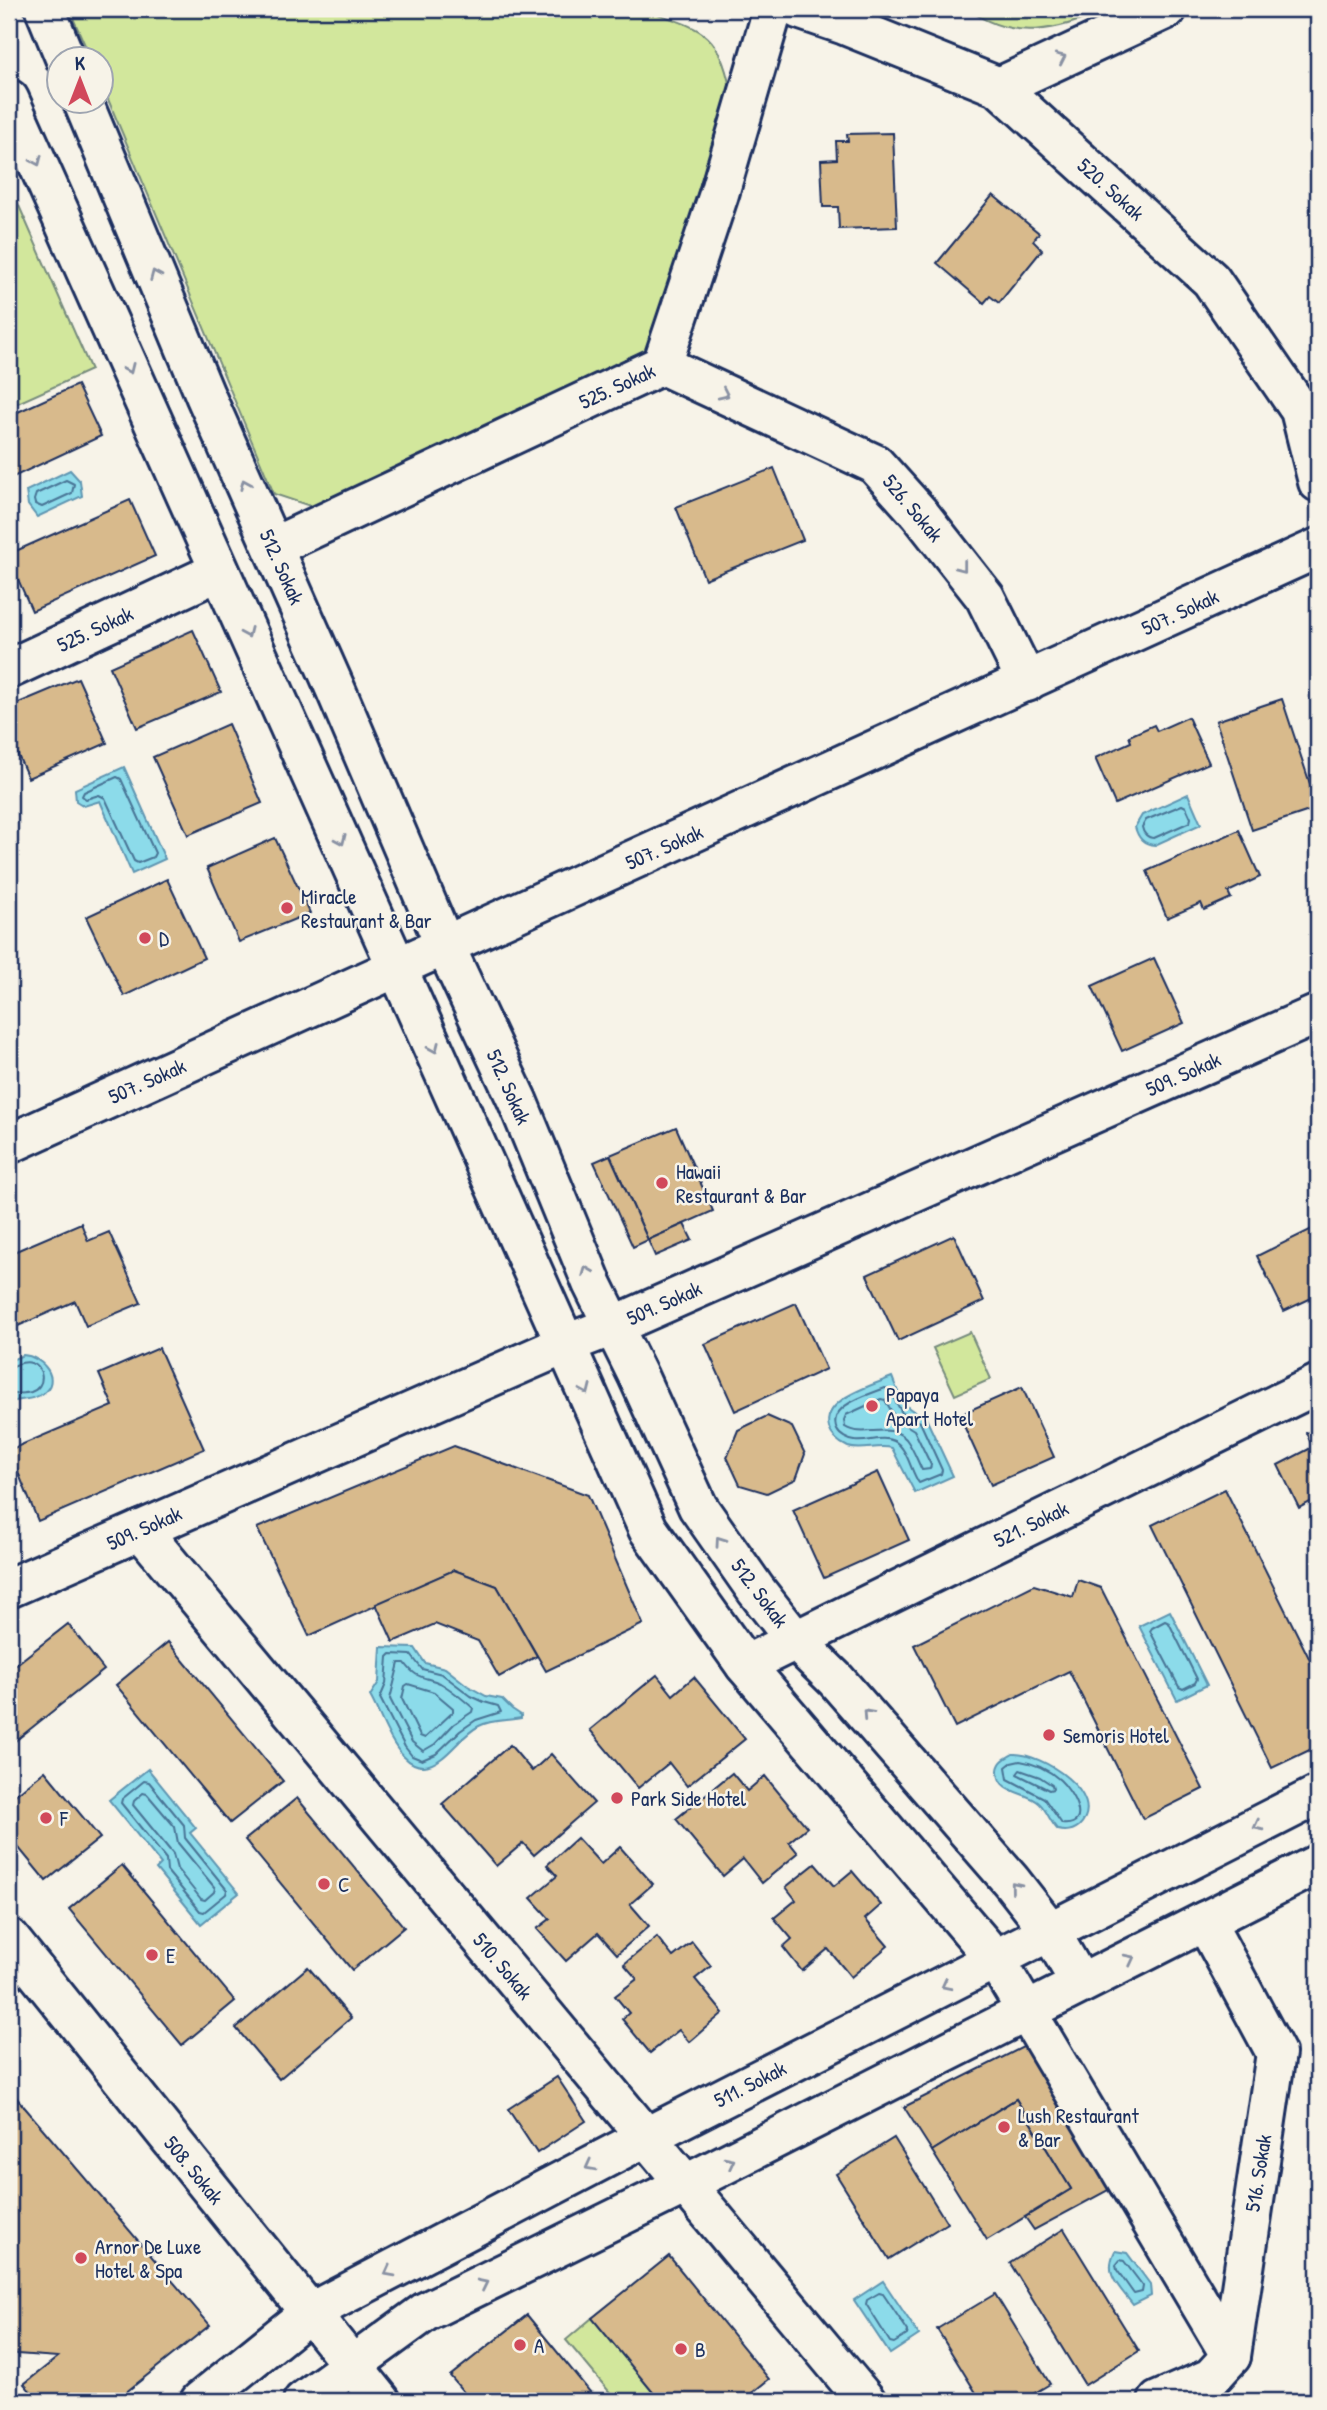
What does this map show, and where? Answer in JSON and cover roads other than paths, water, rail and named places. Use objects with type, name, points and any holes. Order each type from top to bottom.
[{"type":"street","points":[[45,9],[60,46]]},
{"type":"street","name":"525. Sokak","points":[[273,547],[663,365],[719,194],[773,9]]},
{"type":"street","name":"520. Sokak","points":[[798,9],[861,17],[999,87],[1211,280],[1300,410],[1318,482]]},
{"type":"street","points":[[999,87],[1167,9]]},
{"type":"street","points":[[9,99],[648,1529],[745,1665],[996,1960],[1230,2356],[1211,2378],[1158,2401]]},
{"type":"street","name":"512. Sokak","points":[[89,116],[200,383],[445,946],[517,1100],[592,1283],[698,1507],[795,1640],[869,1716],[1011,1881],[1050,1931],[1080,1983]]},
{"type":"street","name":"526. Sokak","points":[[663,365],[875,464],[919,513],[985,597],[1027,682]]},
{"type":"street","name":"507. Sokak","points":[[9,1144],[1318,548]]},
{"type":"street","name":"525. Sokak","points":[[9,669],[219,571]]},
{"type":"street","name":"509. Sokak","points":[[9,1588],[612,1326],[1318,1014]]},
{"type":"street","name":"521. Sokak","points":[[745,1665],[1318,1384]]},
{"type":"street","name":"510. Sokak","points":[[141,1530],[866,2401]]},
{"type":"street","name":"511. Sokak","points":[[200,2401],[309,2313],[644,2137],[1318,1795]]},
{"type":"street","points":[[303,2401],[425,2312],[684,2185],[1318,1864]]},
{"type":"street","name":"516. Sokak","points":[[1205,1921],[1276,2053],[1230,2356]]},
{"type":"street","name":"508. Sokak","points":[[9,1938],[381,2401]]},
{"type":"water","points":[[70,470],[80,481],[82,496],[37,517],[28,505],[26,491]]},
{"type":"water","points":[[124,767],[165,859],[132,874],[100,801],[84,806],[76,801],[75,789]]},
{"type":"water","points":[[1188,794],[1201,824],[1155,845],[1142,840],[1135,827],[1142,815]]},
{"type":"water","points":[[23,1355],[43,1364],[48,1370],[51,1382],[38,1396],[9,1403],[9,1361]]},
{"type":"water","points":[[892,1377],[906,1406],[924,1414],[953,1476],[915,1493],[892,1448],[848,1447],[836,1440],[829,1428],[829,1418],[840,1401]]},
{"type":"water","points":[[1170,1611],[1207,1685],[1177,1700],[1139,1626]]},
{"type":"water","points":[[381,1647],[415,1648],[425,1663],[445,1668],[486,1696],[502,1699],[521,1715],[521,1718],[494,1721],[479,1726],[442,1758],[428,1765],[416,1765],[406,1759],[397,1748],[370,1696],[379,1682]]},
{"type":"water","points":[[1013,1754],[1025,1755],[1054,1768],[1079,1790],[1086,1802],[1086,1814],[1079,1826],[1069,1831],[1058,1830],[1039,1803],[1002,1784],[998,1770],[1000,1764]]},
{"type":"water","points":[[148,1769],[196,1828],[190,1833],[239,1893],[201,1924],[156,1869],[161,1864],[109,1800]]},
{"type":"water","points":[[1115,2251],[1127,2253],[1150,2284],[1151,2296],[1133,2305],[1112,2274]]},
{"type":"water","points":[[883,2281],[919,2335],[890,2354],[854,2300]]},
{"type":"place","name":"Miracle Restaurant & Bar","points":[[287,908]]},
{"type":"place","name":"D","points":[[145,938]]},
{"type":"place","name":"Hawaii Restaurant & Bar","points":[[662,1183]]},
{"type":"place","name":"Papaya Apart Hotel","points":[[872,1406]]},
{"type":"place","name":"Semoris Hotel","points":[[1049,1735]]},
{"type":"place","name":"Park Side Hotel","points":[[617,1798]]},
{"type":"place","name":"F","points":[[46,1818]]},
{"type":"place","name":"C","points":[[324,1884]]},
{"type":"place","name":"E","points":[[152,1955]]},
{"type":"place","name":"Lush Restaurant & Bar","points":[[1004,2127]]},
{"type":"place","name":"Arnor De Luxe Hotel & Spa","points":[[81,2258]]},
{"type":"place","name":"A","points":[[520,2345]]},
{"type":"place","name":"B","points":[[681,2349]]}]
